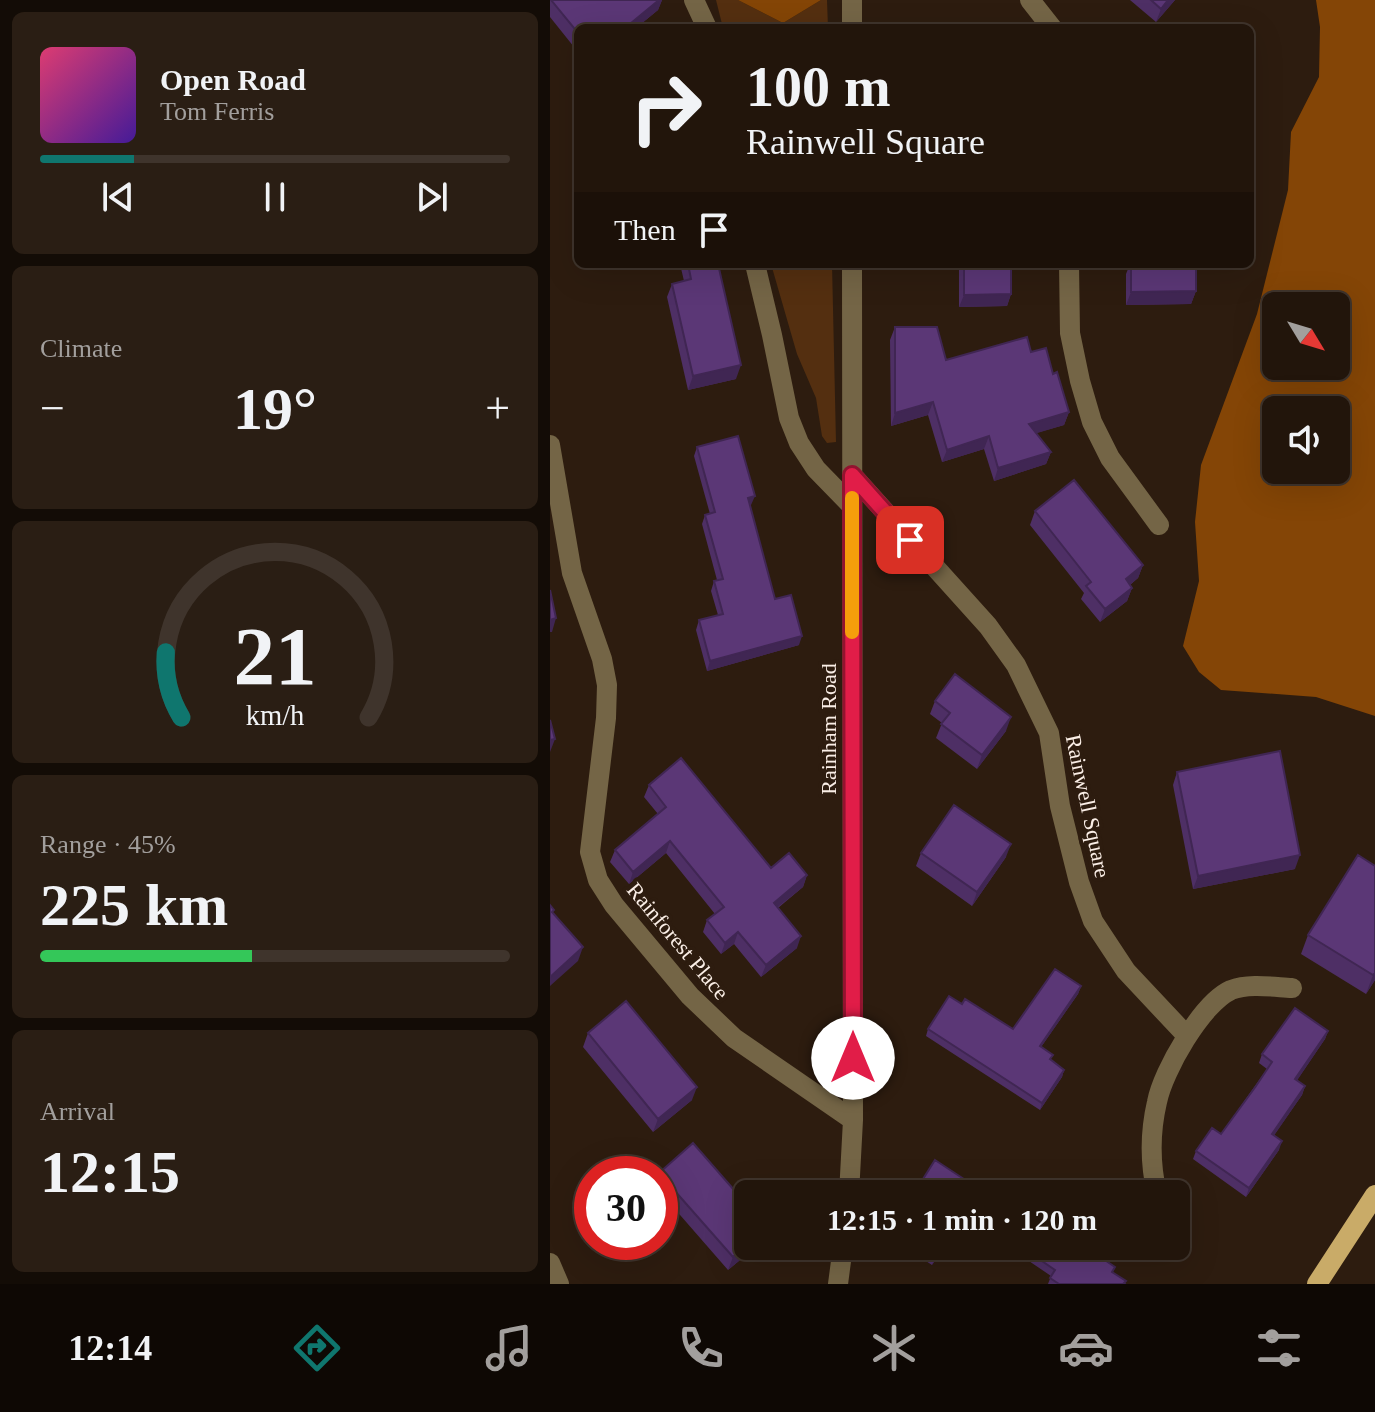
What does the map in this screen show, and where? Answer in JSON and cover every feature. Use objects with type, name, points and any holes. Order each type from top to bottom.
[{"type":"main road","points":[[1317,1284],[1375,1195]]},
{"type":"street","points":[[694,0],[705,24]]},
{"type":"street","points":[[852,0],[852,24]]},
{"type":"street","points":[[1030,0],[1049,24]]},
{"type":"street","points":[[756,268],[789,418],[799,443],[816,469],[852,506]]},
{"type":"street","name":"Rainham Road","points":[[850,1180],[853,1120],[852,268]]},
{"type":"street","points":[[1069,268],[1070,333],[1092,422],[1110,458],[1159,525]]},
{"type":"street","name":"Rainforest Place","points":[[550,445],[572,573],[602,659],[607,685],[590,852],[598,880],[614,905],[690,996],[734,1038],[853,1120]]},
{"type":"street","name":"Rainwell Square","points":[[852,475],[988,626],[1016,665],[1049,733],[1060,806],[1079,882],[1093,921],[1126,971],[1187,1036]]},
{"type":"street","points":[[1154,1180],[1151,1162],[1157,1098],[1187,1036],[1207,1006],[1231,990],[1259,986],[1292,988]]},
{"type":"street","points":[[840,1283],[842,1260]]},
{"type":"street","points":[[550,1263],[559,1284]]},
{"type":"shaded area","points":[[716,0],[738,0],[783,23],[821,0],[827,0],[828,24],[722,24]]},
{"type":"shaded area","points":[[738,0],[821,0],[783,23]]},
{"type":"shaded area","points":[[1316,0],[1375,0],[1375,716],[1316,697],[1221,690],[1199,672],[1183,646],[1199,581],[1195,522],[1201,465],[1262,294],[1262,380],[1350,380],[1350,292],[1262,292],[1288,190],[1291,132],[1319,77],[1320,27]]},
{"type":"shaded area","points":[[772,268],[832,268],[836,442],[827,443],[822,436],[816,398],[797,354]]},
{"type":"building","points":[[551,0],[659,0],[630,24],[574,24],[574,28]]},
{"type":"building","points":[[1151,0],[1168,0],[1161,9]]},
{"type":"building","points":[[689,268],[719,268],[741,365],[693,376],[672,284],[691,279]]},
{"type":"building","points":[[964,268],[1011,268],[1011,294],[964,295]]},
{"type":"building","points":[[1131,268],[1196,268],[1196,291],[1131,292]]},
{"type":"building","points":[[895,327],[937,327],[946,360],[1027,337],[1031,352],[1046,348],[1069,412],[1029,424],[1051,452],[998,468],[989,436],[947,450],[933,402],[895,413]]},
{"type":"building","points":[[738,436],[755,496],[748,498],[775,599],[791,595],[802,636],[710,661],[699,620],[723,614],[714,581],[723,579],[705,515],[715,512],[697,447]]},
{"type":"building","points":[[1074,480],[1143,565],[1126,579],[1132,588],[1105,609],[1086,586],[1091,582],[1035,511]]},
{"type":"building","points":[[550,590],[556,618],[550,620]]},
{"type":"building","points":[[955,674],[1011,717],[982,755],[941,724],[950,713],[935,701]]},
{"type":"building","points":[[550,720],[555,739],[550,740]]},
{"type":"building","points":[[1280,751],[1300,855],[1198,876],[1177,772]]},
{"type":"building","points":[[681,758],[771,868],[789,853],[807,875],[774,903],[801,936],[766,965],[738,932],[725,943],[707,920],[724,907],[670,841],[633,872],[615,850],[666,807],[649,785]]},
{"type":"building","points":[[954,805],[1011,844],[977,892],[921,853]]},
{"type":"building","points":[[1358,855],[1375,866],[1373,975],[1308,935]]},
{"type":"building","points":[[550,905],[554,910],[552,912],[583,947],[550,977]]},
{"type":"building","points":[[1055,969],[1081,986],[1040,1046],[1053,1055],[1050,1059],[1064,1070],[1042,1103],[928,1029],[949,996],[962,1004],[965,999],[1013,1029]]},
{"type":"building","points":[[626,1001],[697,1087],[658,1119],[588,1033]]},
{"type":"building","points":[[1295,1008],[1328,1031],[1295,1079],[1305,1086],[1272,1134],[1282,1141],[1249,1188],[1196,1151],[1212,1128],[1221,1134],[1256,1086],[1272,1062],[1262,1054]]},
{"type":"building","points":[[693,1143],[734,1190],[733,1257],[678,1195],[678,1156]]},
{"type":"building","points":[[935,1160],[965,1180],[922,1180]]},
{"type":"building","points":[[1040,1260],[1105,1260],[1115,1267],[1112,1272],[1126,1281],[1125,1284],[1059,1284],[1050,1278],[1055,1270]]},
{"type":"slow traffic","points":[[852,498],[852,632]]},
{"type":"route","points":[[853,1058],[852,475],[910,540]]}]
